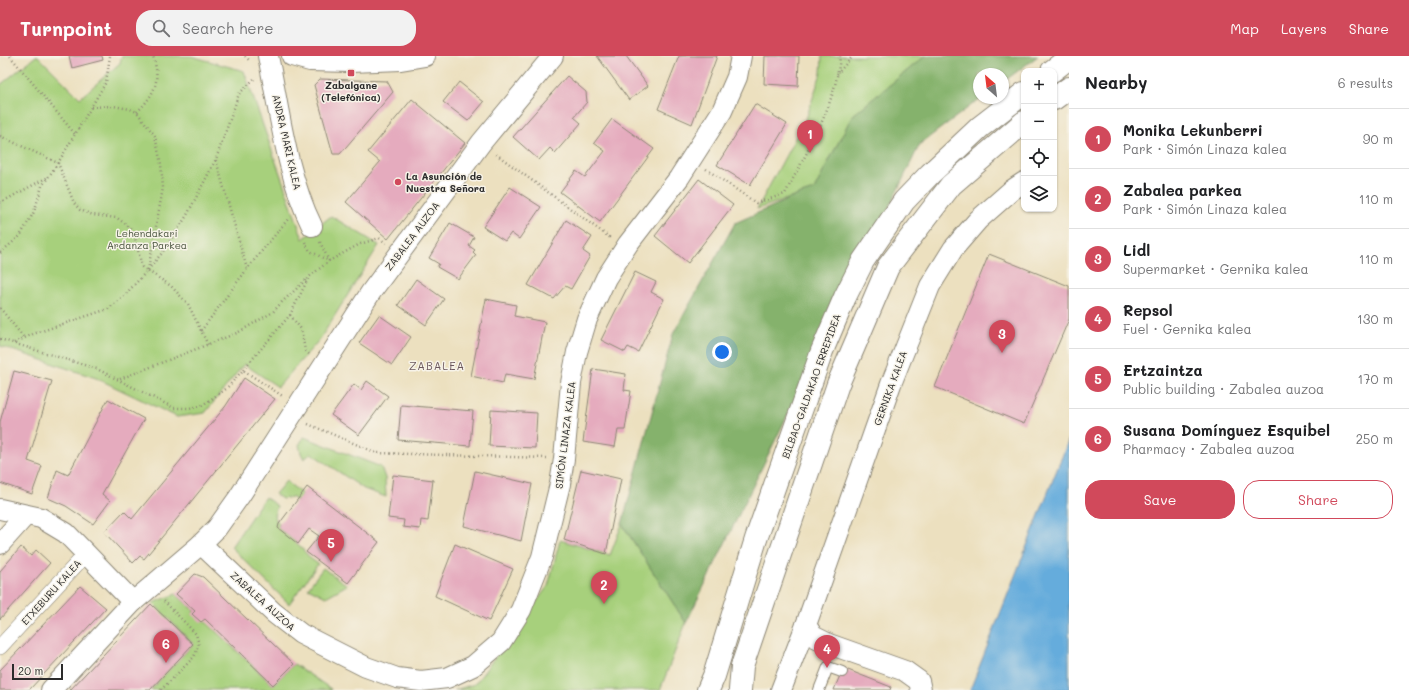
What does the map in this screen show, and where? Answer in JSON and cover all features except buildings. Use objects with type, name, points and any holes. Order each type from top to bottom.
[{"type":"highway","points":[[1056,68],[1069,58]]},
{"type":"highway","points":[[1057,97],[1069,88]]},
{"type":"highway","name":"BILBAO-GALDAKAO ERREPIDEA","points":[[708,690],[714,676],[756,539],[822,351],[845,297],[863,261],[904,201],[980,126],[1021,95]]},
{"type":"highway","points":[[740,690],[742,666],[838,384],[888,267],[951,185],[1021,125]]},
{"type":"street","name":"ANDRA MARI KALEA","points":[[268,56],[281,126],[307,231]]},
{"type":"street","points":[[292,56],[310,62],[351,62],[401,60],[425,56]]},
{"type":"street","name":"ZABALEA AUZOA","points":[[52,690],[133,602],[201,544],[217,528],[300,414],[323,366],[370,292],[481,144],[553,56]]},
{"type":"street","name":"SIMÓN LINAZA KALEA","points":[[397,678],[422,681],[448,678],[474,666],[501,642],[521,610],[542,557],[560,484],[564,459],[571,383],[577,352],[587,319],[606,278],[628,244],[679,178],[722,111],[737,77],[741,56]]},
{"type":"street","name":"GERNIKA KALEA","points":[[781,690],[891,384],[930,286],[953,249],[978,220],[1021,184]]},
{"type":"street","points":[[0,509],[40,518],[66,533],[133,602]]},
{"type":"street","points":[[0,544],[26,514]]},
{"type":"street","name":"ZABALEA AUZOA","points":[[201,544],[274,613],[301,634],[366,667],[397,678]]},
{"type":"street","name":"ETXEBURU KALEA","points":[[0,647],[86,554]]},
{"type":"street","points":[[806,624],[813,636],[829,644],[905,671],[919,681],[921,690]]},
{"type":"lane","points":[[818,690],[828,667],[842,672]]},
{"type":"path","points":[[10,56],[75,134]]},
{"type":"path","points":[[0,252],[20,236],[34,212],[42,186],[58,163],[106,82],[110,56]]},
{"type":"path","points":[[137,112],[150,99],[157,76],[153,56]]},
{"type":"path","points":[[701,166],[756,204],[785,194],[828,109],[840,56]]},
{"type":"path","points":[[837,74],[853,56]]},
{"type":"path","points":[[14,343],[33,334],[108,309],[124,296],[147,271],[162,253],[186,217],[216,159],[239,94],[255,78]]},
{"type":"path","points":[[91,107],[113,106],[130,109],[137,112],[155,136],[164,188],[147,271]]},
{"type":"path","points":[[0,136],[58,163],[74,203],[80,210],[93,215],[117,218],[127,226],[134,234],[142,267],[171,286],[188,304],[208,345]]},
{"type":"path","points":[[481,144],[609,237],[614,232]]},
{"type":"path","points":[[216,159],[247,269]]},
{"type":"path","points":[[0,203],[48,177]]},
{"type":"path","points":[[201,331],[247,269],[291,216]]},
{"type":"path","points":[[307,231],[310,251],[329,261]]},
{"type":"path","points":[[120,380],[237,333],[273,312],[309,277],[329,261],[360,244],[379,238]]},
{"type":"path","points":[[0,338],[97,369],[174,408],[201,406],[226,389],[290,315],[309,277]]},
{"type":"path","points":[[0,308],[24,338]]},
{"type":"path","points":[[290,315],[301,329],[305,350],[323,366]]},
{"type":"path","points":[[243,370],[300,414],[376,453],[564,459]]},
{"type":"path","points":[[155,583],[161,597],[196,634],[199,646],[194,657],[162,690]]},
{"type":"green space","name":"Lehendakari Ardanza Parkea","points":[[36,56],[38,56],[80,98],[120,63],[122,56],[191,56],[244,71],[303,239],[331,216],[379,245],[320,339],[278,387],[244,364],[205,413],[177,417],[96,378],[0,346],[0,85]]},
{"type":"green space","points":[[822,56],[925,56],[852,116],[814,190],[757,209],[807,116],[821,73]]},
{"type":"green space","points":[[925,56],[1038,56],[1009,78],[1009,68],[973,68],[973,104],[920,144],[686,623],[622,524],[673,334],[735,223],[798,195],[814,190],[852,116]]},
{"type":"green space","points":[[304,437],[381,467],[385,478],[386,497],[364,489],[311,453],[304,459],[299,445]]},
{"type":"green space","points":[[286,481],[302,494],[297,501],[292,497],[282,499],[275,494]]},
{"type":"green space","points":[[265,497],[277,506],[274,516],[279,524],[278,528],[298,544],[311,559],[318,564],[289,604],[231,547]]},
{"type":"green space","points":[[622,524],[686,623],[660,690],[455,690],[475,684],[548,586],[560,540],[610,555]]},
{"type":"green space","points":[[323,568],[347,585],[326,597],[308,588]]},
{"type":"green space","points":[[176,594],[273,685],[294,664],[331,690],[150,690],[193,644],[153,603]]},
{"type":"water","points":[[1069,439],[1069,690],[970,690]]},
{"type":"place","name":"Zabalgane (Telefónica)","points":[[351,73]]},
{"type":"place","name":"Monika Lekunberri","points":[[810,153]]},
{"type":"place","name":"La Asunción de Nuestra Señora","points":[[398,182]]},
{"type":"place","name":"Lidl","points":[[1002,353]]},
{"type":"place","name":"Ertzaintza","points":[[331,562]]},
{"type":"place","name":"Zabalea parkea","points":[[604,604]]},
{"type":"place","name":"Susana Domínguez Esquibel","points":[[166,663]]},
{"type":"place","name":"Repsol","points":[[827,668]]},
{"type":"district","name":"ZABALEA","points":[[437,365]]}]
